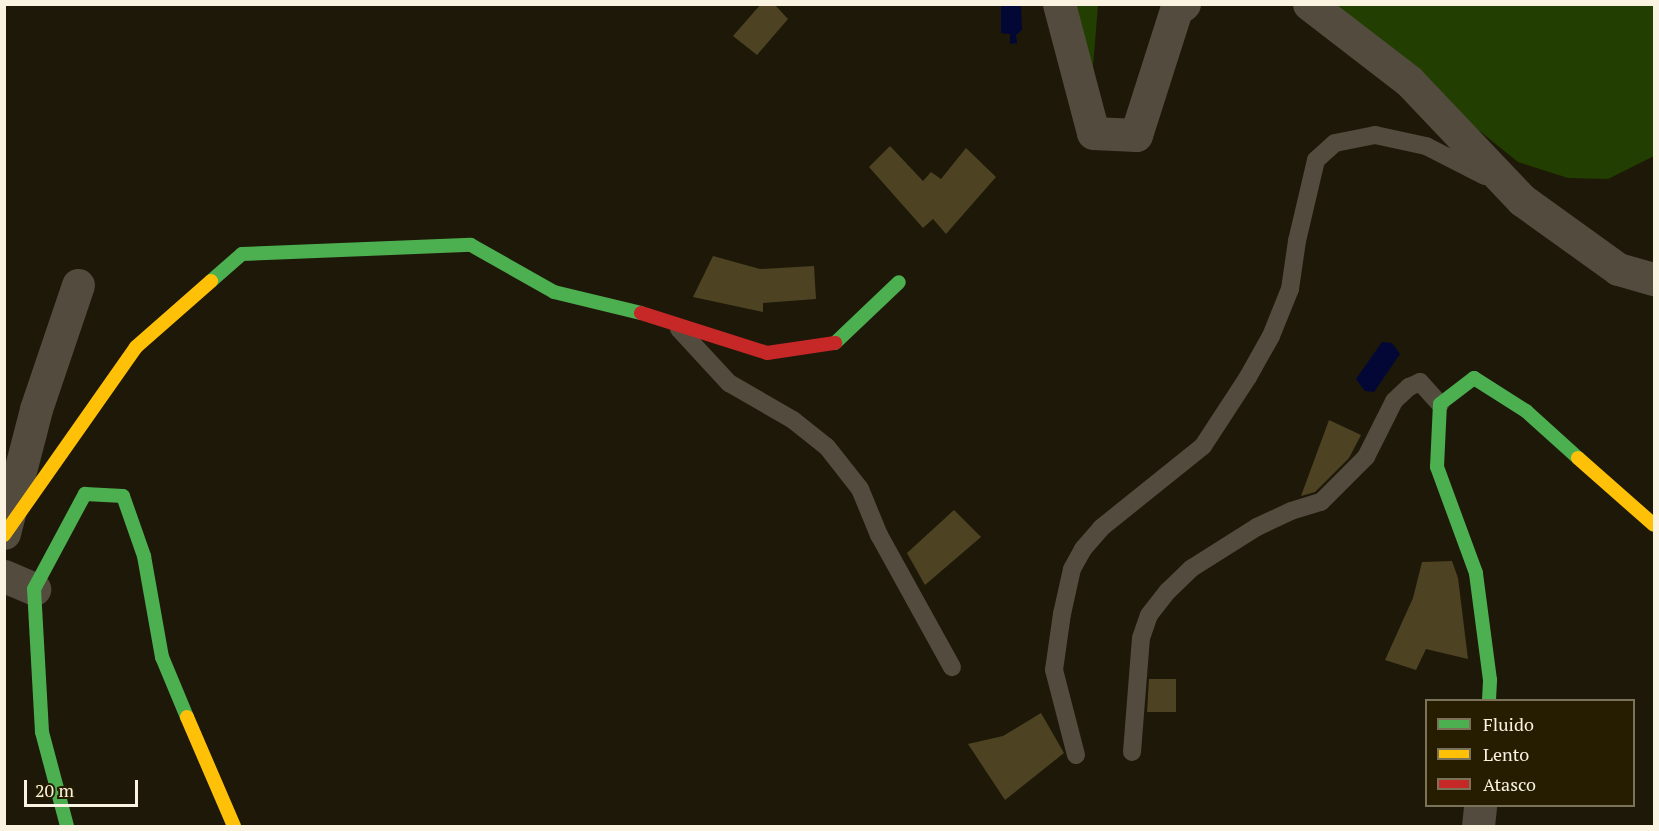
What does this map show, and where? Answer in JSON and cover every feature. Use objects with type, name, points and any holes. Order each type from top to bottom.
[{"type":"street","points":[[1059,4],[1093,133],[1136,135],[1176,10],[1184,4]]},
{"type":"street","points":[[1309,4],[1409,81],[1522,200],[1618,269],[1654,279]]},
{"type":"street","points":[[4,534],[136,347],[242,254],[471,245],[554,292],[672,321],[768,353],[833,345],[899,282]]},
{"type":"street","points":[[4,534],[36,409],[78,285]]},
{"type":"street","points":[[1489,699],[1490,680],[1476,573],[1437,467],[1440,404],[1474,378],[1526,411],[1654,525]]},
{"type":"street","points":[[67,826],[42,732],[34,589],[85,494],[123,496],[144,556],[162,657],[234,826]]},
{"type":"street","points":[[4,576],[34,589]]},
{"type":"street","points":[[1478,826],[1480,807]]},
{"type":"lane","points":[[1076,755],[1054,670],[1062,614],[1072,569],[1083,549],[1101,528],[1203,446],[1248,377],[1271,336],[1290,290],[1297,241],[1316,160],[1335,143],[1375,135],[1426,146],[1473,167],[1522,200]]},
{"type":"lane","points":[[672,321],[729,383],[793,420],[827,447],[860,489],[879,535],[952,667]]},
{"type":"lane","points":[[1132,752],[1141,639],[1149,615],[1168,591],[1192,568],[1257,527],[1291,511],[1321,502],[1366,457],[1394,401],[1409,387],[1420,382],[1440,404]]},
{"type":"green space","points":[[1073,5],[1098,5],[1090,103]]},
{"type":"green space","points":[[1337,5],[1654,5],[1654,156],[1608,179],[1568,178],[1518,162],[1461,116],[1397,53]]},
{"type":"shaded area","points":[[1001,5],[1021,5],[1022,30],[1016,35],[1017,43],[1010,44],[1010,34],[1001,33]]},
{"type":"shaded area","points":[[1382,342],[1392,343],[1400,354],[1374,392],[1365,391],[1356,379]]},
{"type":"building","points":[[761,4],[774,4],[788,19],[757,55],[733,36]]},
{"type":"building","points":[[890,146],[923,181],[931,172],[941,179],[966,148],[996,177],[946,234],[933,219],[923,228],[869,167]]},
{"type":"building","points":[[713,256],[760,269],[814,266],[816,299],[763,303],[763,312],[693,297]]},
{"type":"building","points":[[1329,420],[1361,435],[1349,458],[1315,492],[1301,496]]},
{"type":"building","points":[[954,510],[981,537],[925,585],[907,553]]},
{"type":"building","points":[[1452,561],[1458,578],[1468,659],[1426,649],[1416,670],[1385,660],[1413,598],[1422,562]]},
{"type":"building","points":[[1149,679],[1176,679],[1176,712],[1147,712]]},
{"type":"building","points":[[1041,713],[1064,753],[1005,800],[968,744],[1003,736]]},
{"type":"traffic: fast","points":[[211,281],[242,254],[471,245],[554,292],[641,313]]},
{"type":"traffic: fast","points":[[835,343],[899,282]]},
{"type":"traffic: fast","points":[[1489,699],[1490,680],[1476,573],[1437,467],[1440,404],[1474,378],[1526,411],[1578,458]]},
{"type":"traffic: fast","points":[[67,826],[42,732],[34,589],[85,494],[123,496],[144,556],[162,657],[187,717]]},
{"type":"traffic: slow","points":[[4,535],[136,347],[211,281]]},
{"type":"traffic: slow","points":[[1578,458],[1654,525]]},
{"type":"traffic: slow","points":[[187,717],[234,826]]},
{"type":"traffic: jam","points":[[641,313],[767,353],[835,343]]}]
